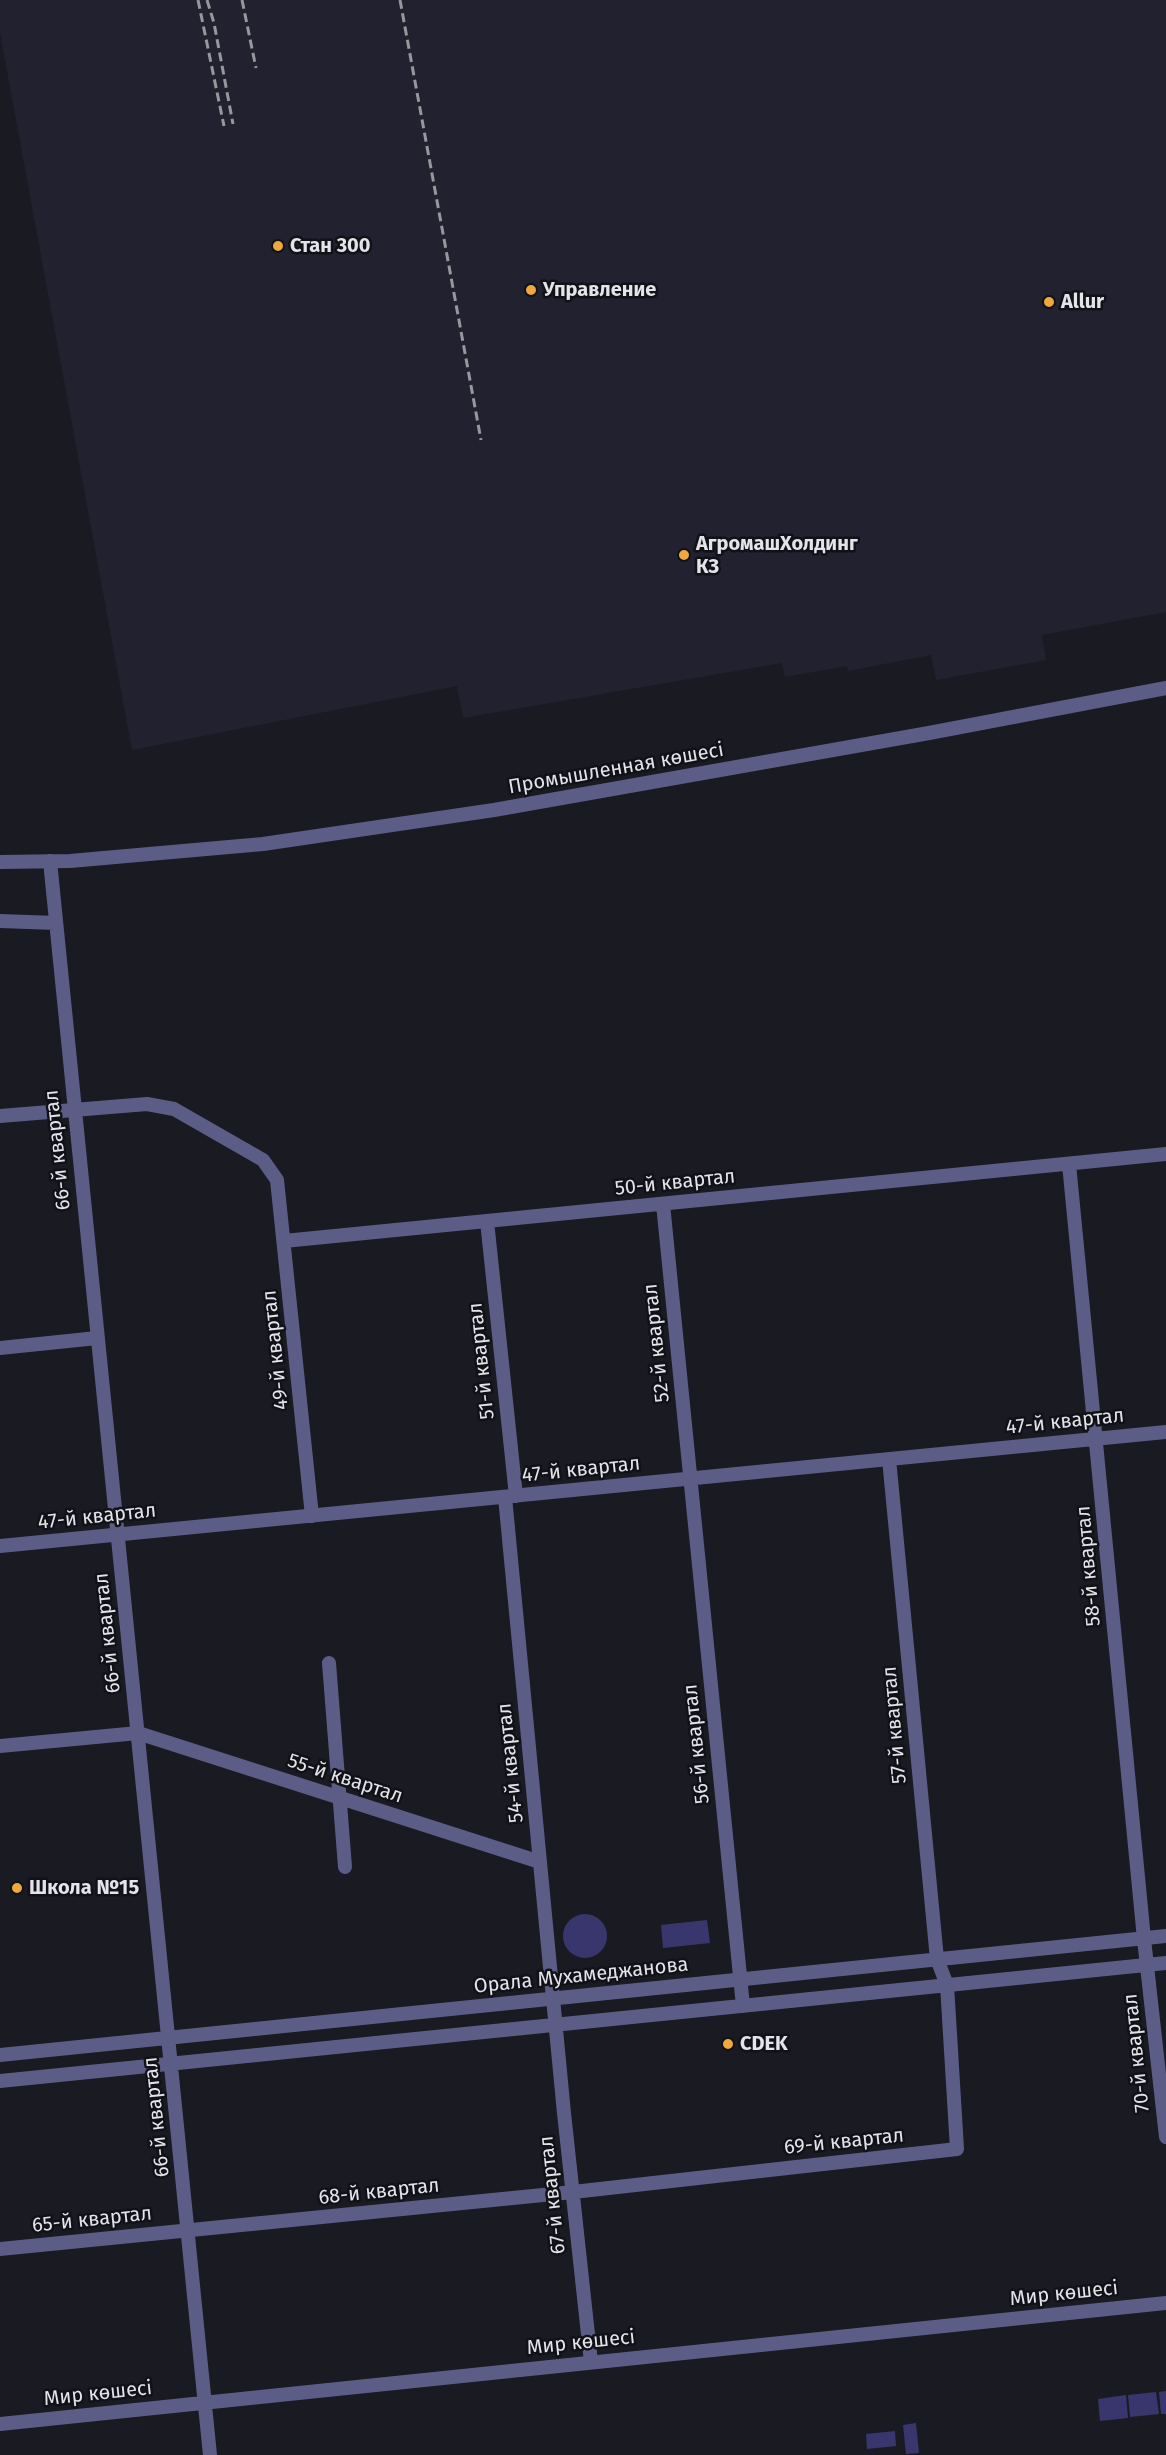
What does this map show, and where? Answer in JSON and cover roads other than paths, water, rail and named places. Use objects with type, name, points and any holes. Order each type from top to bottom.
[{"type":"street","name":"Промышленная көшесі","points":[[0,862],[70,861],[263,844],[494,810],[941,731],[1166,688]]},
{"type":"street","name":"66-й квартал","points":[[50,861],[210,2455]]},
{"type":"street","points":[[0,921],[56,923]]},
{"type":"street","name":"49-й квартал","points":[[74,1110],[147,1104],[174,1109],[263,1160],[277,1180],[312,1516]]},
{"type":"street","points":[[0,1116],[74,1110]]},
{"type":"street","name":"50-й квартал","points":[[284,1241],[1166,1154]]},
{"type":"street","name":"58-й квартал","points":[[1069,1164],[1147,1965]]},
{"type":"street","name":"52-й квартал","points":[[663,1204],[690,1479]]},
{"type":"street","name":"51-й квартал","points":[[487,1221],[510,1496]]},
{"type":"street","points":[[0,1348],[98,1338]]},
{"type":"street","name":"47-й квартал","points":[[0,1546],[1166,1432]]},
{"type":"street","name":"57-й квартал","points":[[889,1459],[937,1959],[947,1985]]},
{"type":"street","name":"56-й квартал","points":[[690,1479],[743,2006]]},
{"type":"street","name":"54-й квартал","points":[[510,1496],[540,1862],[556,2025]]},
{"type":"street","points":[[329,1663],[345,1867]]},
{"type":"street","points":[[0,1746],[138,1733]]},
{"type":"street","name":"55-й квартал","points":[[138,1733],[540,1862]]},
{"type":"street","name":"Орала Мухамеджанова","points":[[0,2055],[1166,1936]]},
{"type":"street","points":[[0,2081],[1166,1963]]},
{"type":"street","name":"70-й квартал","points":[[1147,1965],[1166,2137]]},
{"type":"street","name":"69-й квартал","points":[[573,2192],[957,2149],[947,1985]]},
{"type":"street","name":"67-й квартал","points":[[556,2025],[591,2362]]},
{"type":"street","name":"68-й квартал","points":[[188,2230],[573,2192]]},
{"type":"street","name":"65-й квартал","points":[[0,2249],[188,2230]]},
{"type":"street","name":"Мир көшесі","points":[[0,2424],[1166,2303]]},
{"type":"railway","points":[[198,0],[224,126]]},
{"type":"railway","points":[[207,0],[214,23],[233,124]]},
{"type":"railway","points":[[242,0],[256,68]]},
{"type":"railway","points":[[400,0],[481,440]]},
{"type":"place","name":"Стан 300","points":[[278,246]]},
{"type":"place","name":"Управление","points":[[531,290]]},
{"type":"place","name":"Allur","points":[[1049,302]]},
{"type":"place","name":"АгромашХолдинг КЗ","points":[[684,555]]},
{"type":"place","name":"Школа №15","points":[[17,1888]]},
{"type":"place","name":"CDEK","points":[[728,2044]]}]
